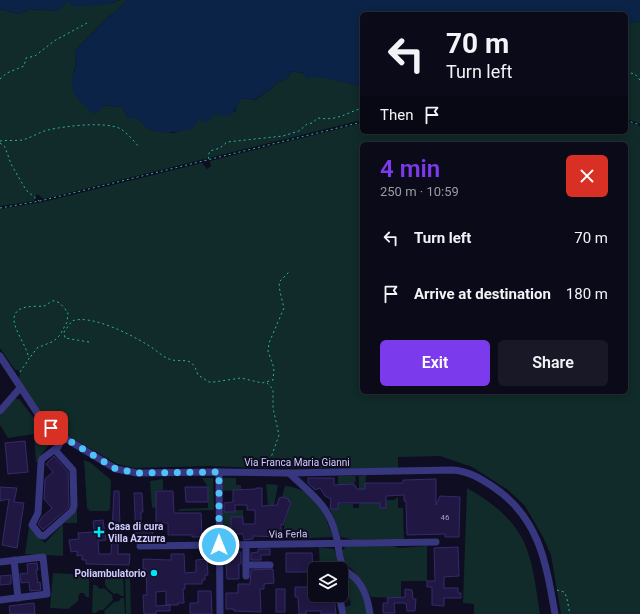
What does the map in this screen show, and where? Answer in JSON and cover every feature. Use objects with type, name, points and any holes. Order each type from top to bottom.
[{"type":"street","name":"Via Franca Maria Gianni","points":[[0,356],[13,378],[42,420],[63,437],[116,469],[137,473],[289,473],[452,470],[474,475],[509,498],[523,515],[536,536],[542,549],[547,569],[555,614]]},
{"type":"street","points":[[0,411],[20,388]]},
{"type":"street","points":[[55,450],[73,470],[74,506],[72,511],[44,536],[40,535],[32,525],[38,513],[41,461],[58,447],[63,437]]},
{"type":"street","points":[[219,472],[220,614]]},
{"type":"street","points":[[289,473],[321,503],[328,512],[335,532],[344,568],[361,585],[366,594],[370,614]]},
{"type":"street","name":"Via Ferla","points":[[140,546],[436,542]]},
{"type":"street","points":[[246,545],[246,576]]},
{"type":"street","points":[[0,562],[43,557],[47,594],[0,600]]},
{"type":"street","points":[[14,560],[18,598]]},
{"type":"street","points":[[246,565],[270,564]]},
{"type":"street","points":[[340,602],[343,614]]},
{"type":"path","points":[[0,80],[7,72],[24,66],[26,58],[35,56],[54,40],[87,23]]},
{"type":"path","points":[[628,72],[635,74],[640,80]]},
{"type":"path","points":[[209,160],[208,156],[210,151],[220,148],[227,142],[283,136],[299,131],[307,124],[312,123],[318,118],[328,120],[360,109]]},
{"type":"path","points":[[628,121],[640,125]]},
{"type":"path","points":[[0,208],[40,201],[360,122]]},
{"type":"path","points":[[40,201],[26,190],[0,142],[20,140],[47,130],[64,127],[76,125],[98,125],[120,129],[139,147]]},
{"type":"path","points":[[267,383],[273,380],[275,373],[268,351],[269,343],[284,308],[279,282],[290,271]]},
{"type":"path","points":[[13,378],[24,367],[37,348],[54,341],[60,335],[67,322],[68,313],[55,301],[52,301],[45,306],[22,308],[16,312],[14,318],[15,325],[26,346],[29,359]]},
{"type":"path","points":[[89,342],[65,338],[64,332],[72,321],[85,319],[117,328],[169,359],[184,360],[192,363],[198,375],[209,382],[241,378],[267,383],[273,388],[273,408],[279,435],[269,461],[268,473]]},
{"type":"path","points":[[551,590],[559,590],[564,592],[567,596],[566,603],[570,614]]},
{"type":"green space","points":[[120,0],[125,0],[126,2],[104,21],[76,50],[75,68],[72,79],[105,105],[122,107],[129,119],[138,119],[147,128],[173,133],[180,131],[199,118],[215,114],[235,112],[238,102],[243,98],[255,100],[271,89],[275,84],[289,77],[292,71],[360,86],[360,120],[44,199],[37,194],[34,201],[0,206],[0,9],[18,14],[31,9],[57,11],[68,2],[110,4]]},
{"type":"green space","points":[[640,21],[640,124],[628,119],[628,24]]},
{"type":"green space","points":[[628,122],[640,126],[640,614],[561,614],[551,555],[543,537],[525,506],[508,490],[472,467],[440,456],[398,457],[398,469],[271,468],[270,465],[266,468],[208,466],[134,468],[117,464],[72,438],[53,425],[34,405],[18,379],[20,374],[18,370],[15,370],[0,348],[0,209],[43,202],[202,163],[207,169],[211,166],[210,161],[360,124],[360,134],[628,134]]},
{"type":"green space","points":[[15,399],[19,399],[52,441],[40,456],[39,462],[36,462],[34,434],[8,438],[0,425],[0,416]]},
{"type":"green space","points":[[84,460],[91,463],[111,480],[110,509],[108,511],[90,511],[87,508]]},
{"type":"green space","points":[[366,475],[364,489],[365,503],[380,503],[381,508],[386,508],[386,500],[394,500],[398,497],[398,508],[403,508],[404,540],[355,540],[341,537],[330,509],[338,508],[338,476],[355,476],[356,481],[353,484],[341,486],[341,504],[353,504],[353,508],[359,508],[359,476]]},
{"type":"green space","points":[[202,478],[213,478],[214,510],[179,511],[179,509],[208,508],[208,487]]},
{"type":"green space","points":[[222,478],[236,478],[236,485],[241,485],[241,490],[222,491]]},
{"type":"green space","points":[[163,479],[163,490],[156,490],[157,507],[152,508],[150,481]]},
{"type":"green space","points":[[266,484],[278,485],[274,505],[268,506]]},
{"type":"green space","points":[[285,486],[296,488],[304,492],[317,503],[326,518],[333,537],[285,539],[284,525],[291,502],[288,501],[289,499],[282,497]]},
{"type":"green space","points":[[467,488],[478,494],[498,509],[521,536],[532,566],[540,614],[474,614],[474,604],[463,603]]},
{"type":"green space","points":[[77,509],[77,523],[64,523]]},
{"type":"green space","points":[[235,510],[243,510],[243,517],[239,517],[237,540],[223,540],[223,512],[234,512]]},
{"type":"green space","points":[[63,524],[63,556],[25,554],[29,527],[45,543]]},
{"type":"green space","points":[[346,546],[393,546],[400,548],[427,546],[427,581],[401,581],[401,598],[371,597],[363,582],[348,565],[348,562],[345,562],[342,551]]},
{"type":"green space","points":[[319,547],[334,549],[339,562],[320,562]]},
{"type":"green space","points":[[53,573],[89,575],[89,597],[86,597],[84,593],[80,593],[78,597],[79,600],[68,609],[50,608]]},
{"type":"green space","points":[[107,575],[123,575],[124,596],[117,593],[114,594],[107,588],[105,581]]},
{"type":"green space","points":[[125,575],[130,575],[131,614],[126,614]]},
{"type":"green space","points":[[348,575],[361,591],[368,614],[347,614],[345,607],[351,605],[348,592]]},
{"type":"green space","points":[[93,585],[96,585],[100,589],[104,588],[112,595],[113,600],[103,610],[99,610],[96,613],[92,613]]},
{"type":"green space","points":[[121,598],[124,598],[125,614],[105,614],[104,611]]},
{"type":"water","points":[[0,0],[120,0],[110,4],[75,7],[68,2],[57,11],[31,9],[18,14],[0,9]]},
{"type":"water","points":[[125,0],[640,0],[640,21],[628,24],[628,12],[360,12],[360,86],[314,76],[308,79],[303,73],[292,71],[289,77],[275,84],[271,89],[254,100],[243,98],[229,117],[215,114],[206,123],[199,119],[193,129],[176,132],[158,132],[147,128],[138,119],[129,119],[122,107],[105,105],[96,114],[79,100],[73,90],[72,79],[75,70],[76,50],[104,21],[126,2]]},
{"type":"building","points":[[25,441],[28,472],[8,474],[5,443]]},
{"type":"building","points":[[54,456],[68,472],[69,505],[68,508],[43,530],[38,524],[42,517],[52,508],[44,499],[45,479],[53,472],[46,464]]},
{"type":"building","points":[[308,478],[334,478],[334,485],[354,484],[357,489],[365,489],[365,483],[403,483],[403,480],[436,479],[436,505],[440,496],[460,497],[459,537],[445,537],[445,534],[407,535],[406,501],[404,501],[404,495],[386,496],[386,508],[380,508],[380,503],[338,503],[338,509],[330,509],[331,499],[325,496],[320,488],[315,490],[308,483]]},
{"type":"building","points":[[0,487],[17,488],[14,502],[24,503],[17,548],[2,545],[9,499],[0,501]]},
{"type":"building","points":[[185,487],[208,487],[208,502],[186,502]]},
{"type":"building","points":[[262,488],[262,506],[277,505],[279,498],[282,497],[289,499],[288,501],[291,502],[283,525],[281,524],[281,537],[253,536],[253,539],[244,540],[243,534],[231,534],[231,517],[243,517],[243,524],[255,524],[255,510],[247,510],[247,505],[235,505],[235,512],[224,512],[224,503],[233,502],[233,490]]},
{"type":"building","points":[[114,491],[119,491],[120,528],[122,528],[122,535],[118,537],[118,554],[130,554],[129,565],[86,564],[86,560],[82,560],[82,555],[77,556],[77,551],[71,552],[69,540],[79,539],[78,533],[94,532],[93,521],[103,520],[106,540],[98,541],[99,554],[111,554]]},
{"type":"building","points":[[156,491],[173,491],[174,513],[201,513],[202,537],[192,537],[192,535],[168,535],[168,523],[156,523]]},
{"type":"building","points":[[134,493],[142,493],[143,512],[141,512],[141,524],[152,524],[153,538],[136,539]]},
{"type":"building","points":[[458,547],[459,576],[444,577],[444,588],[458,588],[458,593],[461,593],[461,598],[444,598],[444,606],[432,605],[432,587],[427,587],[427,581],[435,581],[434,548]]},
{"type":"building","points":[[258,549],[270,549],[270,555],[261,555],[261,560],[251,560],[251,553],[258,552]]},
{"type":"building","points":[[229,552],[241,552],[239,579],[227,579],[226,564],[229,564]]},
{"type":"building","points":[[286,553],[312,553],[312,562],[308,562],[308,572],[286,572]]},
{"type":"building","points":[[171,554],[184,554],[185,573],[196,572],[196,560],[207,559],[208,575],[205,575],[205,580],[202,580],[202,584],[185,584],[185,589],[183,589],[184,603],[170,605],[170,611],[156,611],[156,614],[144,614],[143,595],[147,595],[146,569],[143,569],[143,559],[171,560]],"holes":[[[166,591],[166,605],[170,605],[156,606],[156,592]]]},
{"type":"building","points":[[37,563],[38,570],[36,570],[38,583],[40,582],[41,590],[30,591],[29,582],[21,583],[20,574],[28,573],[27,564]]},
{"type":"building","points":[[273,569],[274,583],[264,584],[264,589],[260,589],[261,612],[234,611],[234,609],[226,609],[226,593],[238,593],[238,584],[250,584],[251,570]]},
{"type":"building","points":[[11,575],[11,584],[0,585],[0,576]]},
{"type":"building","points":[[295,587],[308,587],[308,602],[335,602],[336,614],[321,614],[321,611],[306,611],[306,614],[299,614],[298,597],[295,597]]},
{"type":"building","points":[[276,589],[285,589],[285,612],[276,612]]},
{"type":"building","points":[[405,589],[412,590],[413,599],[416,599],[415,611],[407,611],[406,603],[394,603],[395,613],[383,613],[383,603],[388,603],[387,598],[405,597]]},
{"type":"building","points":[[198,591],[211,591],[212,614],[190,614],[190,603],[198,603]]},
{"type":"building","points":[[34,603],[35,614],[10,614],[9,606]]},
{"type":"place","name":"Casa di cura Villa Azzurra","points":[[99,532]]},
{"type":"place","name":"Poliambulatorio","points":[[154,573]]},
{"type":"route","points":[[51,428],[63,437],[116,469],[137,473],[219,472],[219,545]]}]
